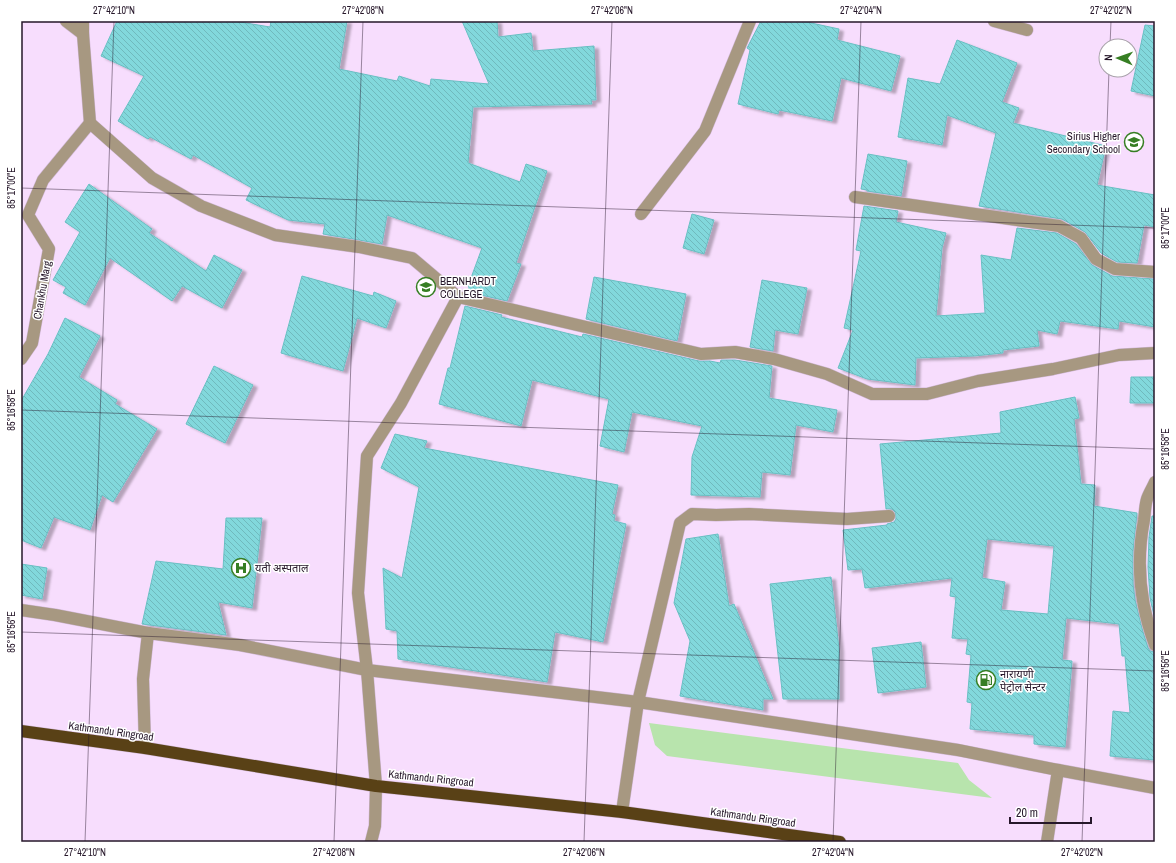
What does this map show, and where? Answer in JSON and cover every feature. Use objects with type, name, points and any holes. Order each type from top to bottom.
[{"type":"highway","name":"Kathmandu Ringroad","points":[[21,731],[145,748],[376,786],[622,812],[840,842]]},
{"type":"street","points":[[66,21],[83,34]]},
{"type":"street","points":[[83,21],[90,123],[152,178],[201,206],[275,235],[359,247],[412,258],[458,297],[701,354],[735,352],[774,359],[827,374],[872,394],[927,394],[978,381],[1053,369],[1119,355],[1155,353]]},
{"type":"street","points":[[641,214],[705,131],[750,21]]},
{"type":"street","points":[[994,21],[1027,30]]},
{"type":"street","name":"Chankhu Marg","points":[[21,359],[32,343],[50,249],[28,215],[43,180],[90,123]]},
{"type":"street","points":[[855,197],[1058,226],[1081,238],[1096,259],[1115,269],[1155,272]]},
{"type":"street","points":[[371,842],[375,826],[376,786],[367,670],[358,593],[367,456],[401,403],[458,297]]},
{"type":"street","points":[[1155,482],[1147,499],[1140,540],[1139,566],[1142,594],[1151,635],[1155,645]]},
{"type":"street","points":[[622,812],[638,702],[680,523],[692,514],[749,514],[847,519],[889,516]]},
{"type":"street","points":[[21,610],[55,615],[148,634],[240,645],[367,670],[638,702],[958,750],[1155,788]]},
{"type":"street","points":[[145,748],[144,679],[148,634]]},
{"type":"street","points":[[1047,842],[1058,770]]},
{"type":"green space","points":[[649,723],[958,763],[969,780],[992,798],[667,756],[655,745]]},
{"type":"building","points":[[117,21],[234,21],[270,27],[271,21],[347,21],[339,69],[397,81],[399,76],[430,86],[431,79],[489,84],[462,21],[497,21],[498,37],[531,33],[533,51],[594,46],[596,100],[591,100],[592,104],[473,107],[468,163],[520,182],[526,164],[547,171],[516,263],[521,264],[507,301],[468,292],[468,286],[482,248],[387,215],[382,244],[323,234],[325,224],[288,220],[246,200],[252,188],[193,155],[191,159],[150,137],[148,139],[118,121],[144,76],[101,56]]},
{"type":"building","points":[[761,21],[802,21],[839,29],[837,40],[900,56],[891,91],[841,78],[832,121],[779,110],[778,114],[738,104],[750,50],[747,48]]},
{"type":"building","points":[[1145,25],[1155,26],[1155,96],[1131,91],[1134,78],[1138,78],[1138,58]]},
{"type":"building","points":[[957,40],[1017,63],[1002,102],[1019,108],[1013,123],[1106,146],[1097,185],[1155,195],[1155,227],[1144,225],[1137,263],[1117,262],[1101,253],[1085,232],[1062,219],[979,206],[996,133],[947,115],[942,145],[898,137],[908,78],[940,84]]},
{"type":"building","points":[[868,154],[907,161],[901,196],[861,189]]},
{"type":"building","points":[[89,184],[152,229],[149,233],[206,271],[214,255],[242,270],[222,308],[182,286],[172,301],[110,258],[85,305],[63,293],[66,287],[53,280],[80,232],[65,222]]},
{"type":"building","points":[[864,206],[898,211],[896,222],[946,233],[942,248],[936,316],[985,313],[981,255],[1011,260],[1017,228],[1057,233],[1076,244],[1092,265],[1112,276],[1155,279],[1155,327],[1119,321],[1118,329],[1060,321],[1057,334],[1037,330],[1039,346],[1003,350],[1003,353],[974,356],[916,358],[915,385],[867,379],[838,368],[853,330],[844,328],[861,251],[856,250]]},
{"type":"building","points":[[692,214],[714,220],[704,254],[683,248]]},
{"type":"building","points":[[302,276],[373,296],[374,292],[396,301],[386,328],[357,318],[343,371],[281,353]]},
{"type":"building","points":[[594,277],[686,294],[677,341],[586,319]]},
{"type":"building","points":[[762,280],[807,288],[798,334],[775,330],[773,351],[750,347]]},
{"type":"building","points":[[465,306],[502,315],[501,317],[582,337],[583,334],[699,361],[720,363],[721,360],[735,360],[772,366],[769,398],[837,410],[833,432],[796,425],[790,475],[762,472],[760,497],[691,495],[692,457],[702,426],[632,412],[624,452],[600,446],[609,399],[532,380],[521,426],[439,404],[448,368],[450,368]]},
{"type":"building","points":[[65,318],[100,336],[79,377],[117,400],[115,404],[157,429],[113,502],[102,495],[90,530],[54,517],[41,548],[21,540],[21,401],[48,354]]},
{"type":"building","points":[[214,366],[253,385],[225,443],[186,424]]},
{"type":"building","points":[[1131,377],[1155,377],[1155,403],[1130,403]]},
{"type":"building","points":[[1075,397],[1079,418],[1074,419],[1081,484],[1095,485],[1094,506],[1137,513],[1133,551],[1133,584],[1135,600],[1148,648],[1150,651],[1155,652],[1155,760],[1110,756],[1113,711],[1130,713],[1125,656],[1122,656],[1119,624],[1066,618],[1062,660],[1072,661],[1065,747],[1034,744],[1034,735],[970,729],[972,703],[967,702],[971,655],[966,654],[968,639],[952,638],[956,597],[950,596],[952,578],[865,588],[862,569],[848,570],[843,530],[887,525],[894,522],[896,519],[895,512],[892,509],[886,509],[880,444],[1001,433],[1000,412]],"holes":[[[987,539],[1054,546],[1048,614],[1001,610],[1005,582],[982,578]]]},
{"type":"building","points":[[395,434],[427,441],[424,448],[618,485],[612,514],[615,515],[614,521],[626,524],[603,642],[555,632],[547,682],[398,659],[397,631],[386,629],[383,568],[402,578],[419,487],[381,468]]},
{"type":"building","points":[[1152,516],[1155,516],[1155,620],[1150,598],[1148,567],[1149,537]]},
{"type":"building","points":[[226,518],[262,518],[252,608],[218,602],[226,635],[142,624],[156,561],[223,569]]},
{"type":"building","points":[[718,534],[729,606],[734,604],[773,699],[763,699],[763,710],[680,696],[690,641],[674,603],[686,539]]},
{"type":"building","points":[[21,564],[47,568],[42,599],[21,595]]},
{"type":"building","points":[[831,577],[839,649],[839,699],[783,699],[770,584]]},
{"type":"building","points":[[921,642],[926,687],[878,693],[872,648]]},
{"type":"place","name":"Sirius Higher Secondary School","points":[[1134,142]]},
{"type":"place","name":"BERNHARDT COLLEGE","points":[[426,287]]},
{"type":"place","name":"यती अस्पताल","points":[[241,568]]},
{"type":"place","name":"नारायणी पेट्रोल सेन्टर","points":[[986,680]]}]
